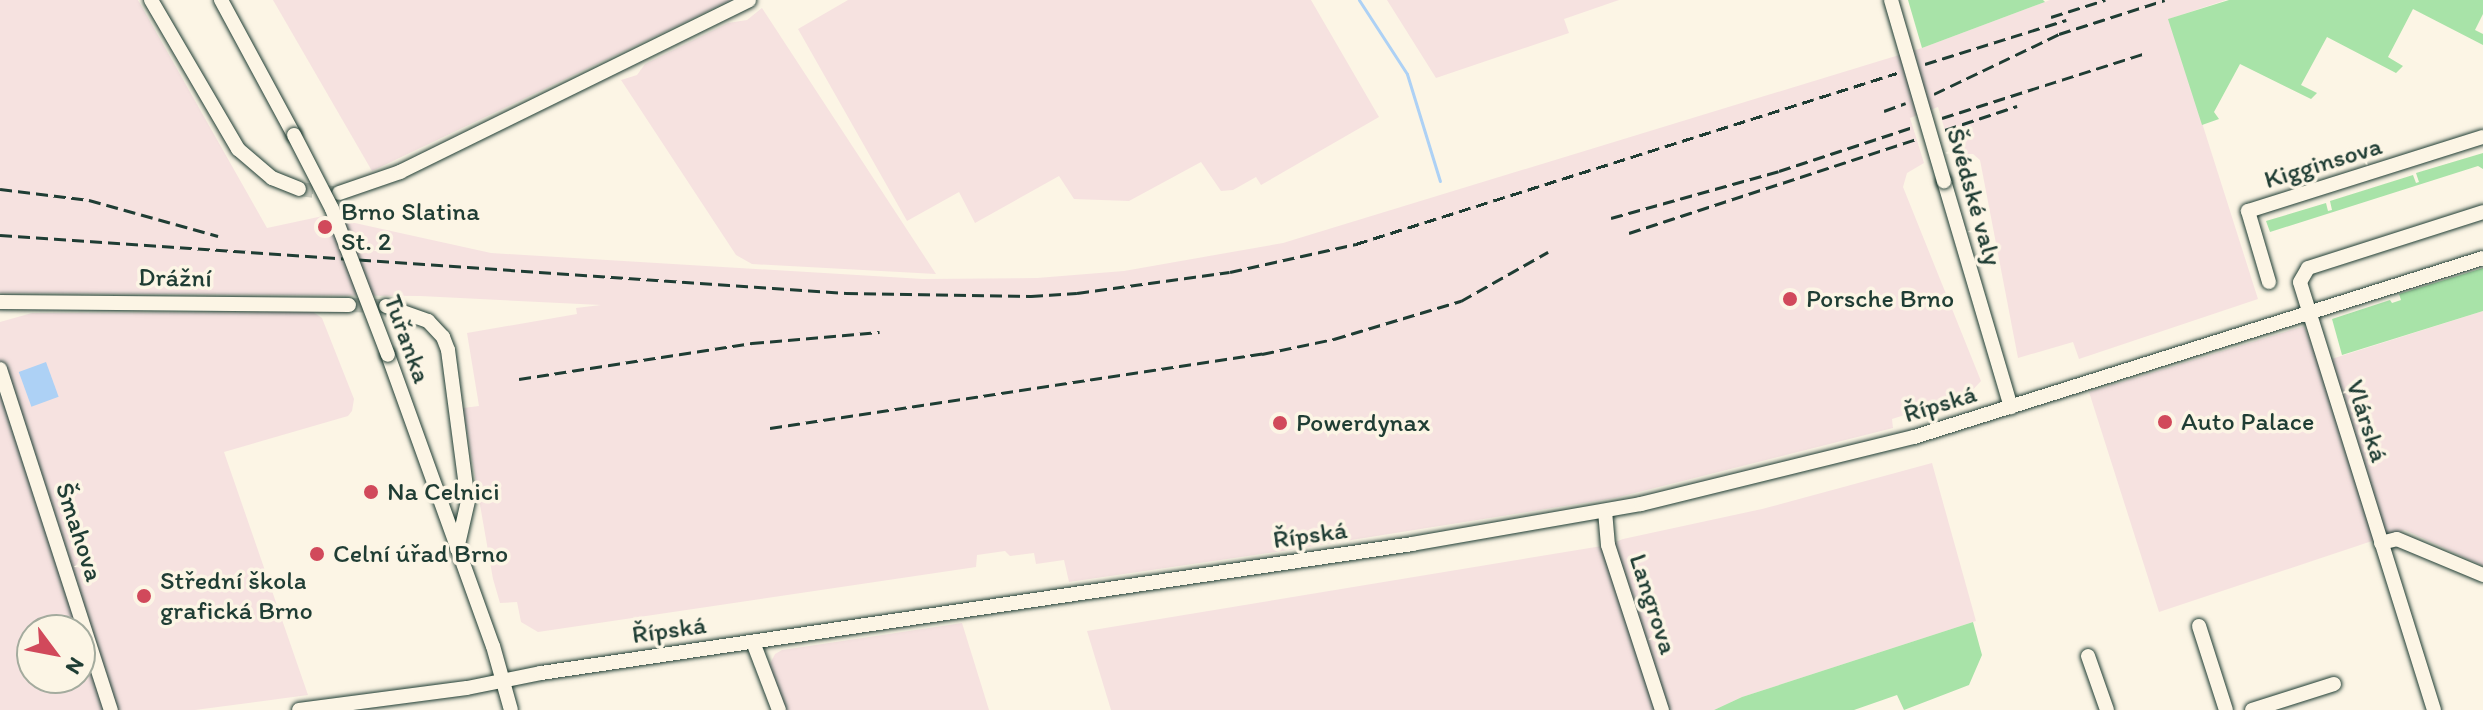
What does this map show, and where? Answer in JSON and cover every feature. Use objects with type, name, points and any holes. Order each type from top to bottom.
[{"type":"street","points":[[151,0],[238,149],[272,178],[299,189]]},
{"type":"street","name":"Tuřanka","points":[[221,0],[332,209],[388,355],[511,710]]},
{"type":"street","points":[[339,193],[373,184],[422,162],[749,0]]},
{"type":"street","name":"Švédské valy","points":[[1891,0],[2011,407]]},
{"type":"street","name":"Kigginsova","points":[[2269,282],[2248,211],[2483,137]]},
{"type":"street","points":[[2308,314],[2299,283],[2308,268],[2483,212]]},
{"type":"street","name":"Řípská","points":[[299,710],[1412,544],[1605,511],[1840,457],[2011,407],[2483,258]]},
{"type":"street","name":"Drážní","points":[[0,302],[349,305]]},
{"type":"street","points":[[393,307],[428,321],[448,350],[468,501],[457,549]]},
{"type":"street","name":"Vlárská","points":[[2308,314],[2434,710]]},
{"type":"street","name":"Šmahova","points":[[0,369],[111,710]]},
{"type":"street","name":"Langrova","points":[[1605,511],[1608,545],[1662,710]]},
{"type":"street","points":[[2381,543],[2397,539],[2483,575]]},
{"type":"street","points":[[2199,626],[2226,710]]},
{"type":"street","points":[[753,642],[779,710]]},
{"type":"street","points":[[2088,656],[2107,710]]},
{"type":"street","points":[[2252,710],[2334,684]]},
{"type":"shaded area","points":[[0,0],[138,0],[267,228],[323,216],[491,253],[923,279],[1037,278],[1124,271],[1283,243],[1922,48],[2050,0],[2226,0],[2169,19],[2258,299],[2079,359],[2073,342],[2018,358],[1980,160],[1973,154],[1952,154],[1938,107],[1910,118],[1924,163],[1907,173],[1903,187],[1981,381],[1968,395],[1892,419],[1893,428],[1615,498],[1276,552],[1069,582],[1064,560],[1036,564],[1034,553],[1010,556],[1005,551],[977,555],[976,567],[538,632],[521,622],[517,602],[500,603],[493,579],[463,408],[479,406],[467,333],[577,314],[576,308],[601,305],[420,296],[0,293]]},
{"type":"shaded area","points":[[273,0],[731,0],[372,171]]},
{"type":"shaded area","points":[[848,0],[1311,0],[1379,117],[1261,185],[1256,177],[1233,190],[1221,191],[1201,162],[1129,201],[1074,199],[1059,176],[975,223],[959,192],[907,221],[798,29]]},
{"type":"shaded area","points":[[1387,0],[1619,0],[1564,19],[1569,33],[1436,78]]},
{"type":"shaded area","points":[[762,8],[936,274],[752,264],[736,255],[621,80],[637,75],[645,64],[728,23],[747,20]]},
{"type":"shaded area","points":[[2483,311],[2483,566],[2405,530],[2159,612],[2089,392],[2304,326],[2319,363]]},
{"type":"shaded area","points":[[313,312],[322,318],[354,399],[352,411],[348,416],[224,452],[308,695],[195,710],[0,710],[0,322],[32,313]]},
{"type":"shaded area","points":[[1932,463],[1976,621],[1742,697],[1714,710],[1111,710],[1087,631],[1608,545],[1623,539],[1762,509]]},
{"type":"shaded area","points":[[962,623],[989,710],[784,710],[769,666],[775,654],[782,650]]},
{"type":"green space","points":[[1908,0],[2043,0],[2045,2],[1922,48]]},
{"type":"green space","points":[[2229,0],[2483,0],[2483,14],[2475,30],[2483,34],[2483,45],[2413,9],[2388,57],[2403,66],[2396,73],[2327,37],[2301,85],[2317,93],[2311,99],[2240,64],[2214,112],[2219,119],[2202,125],[2168,19]]},
{"type":"green space","points":[[2483,153],[2483,169],[2478,166],[2270,232],[2266,221],[2326,203],[2328,211],[2332,210],[2330,201],[2413,175],[2416,183],[2419,182],[2416,173]]},
{"type":"green space","points":[[2483,268],[2483,311],[2342,355],[2332,319],[2390,300],[2392,303],[2401,300],[2399,294]]},
{"type":"green space","points":[[1973,622],[1982,655],[1969,685],[1904,710],[1897,695],[1854,710],[1714,710],[1742,697]]},
{"type":"water","points":[[46,362],[59,397],[31,407],[19,372]]},
{"type":"waterway","points":[[1359,0],[1407,74],[1440,181]]},
{"type":"tunnel","points":[[299,189],[334,193]]},
{"type":"tunnel","points":[[349,305],[386,306]]},
{"type":"railway","points":[[2051,17],[2105,0]]},
{"type":"railway","points":[[1934,94],[2059,34],[2165,0]]},
{"type":"railway","points":[[1925,64],[2066,20]]},
{"type":"railway","points":[[1942,118],[2143,54]]},
{"type":"railway","points":[[0,235],[846,293],[1031,296],[1077,293],[1230,272],[1356,244],[1897,73]]},
{"type":"railway","points":[[1884,111],[1906,103]]},
{"type":"railway","points":[[1945,130],[2017,106]]},
{"type":"railway","points":[[1611,218],[1779,171],[1913,127]]},
{"type":"railway","points":[[1629,233],[1916,139]]},
{"type":"railway","points":[[0,189],[89,200],[218,236]]},
{"type":"railway","points":[[770,428],[1262,354],[1334,339],[1461,301],[1548,252]]},
{"type":"railway","points":[[519,379],[752,343],[880,332]]},
{"type":"place","name":"Brno Slatina St. 2","points":[[325,227]]},
{"type":"place","name":"Porsche Brno","points":[[1790,299]]},
{"type":"place","name":"Auto Palace","points":[[2165,422]]},
{"type":"place","name":"Powerdynax","points":[[1280,423]]},
{"type":"place","name":"Na Celnici","points":[[371,492]]},
{"type":"place","name":"Celní úřad Brno","points":[[317,554]]},
{"type":"place","name":"Střední škola grafická Brno","points":[[144,596]]}]
